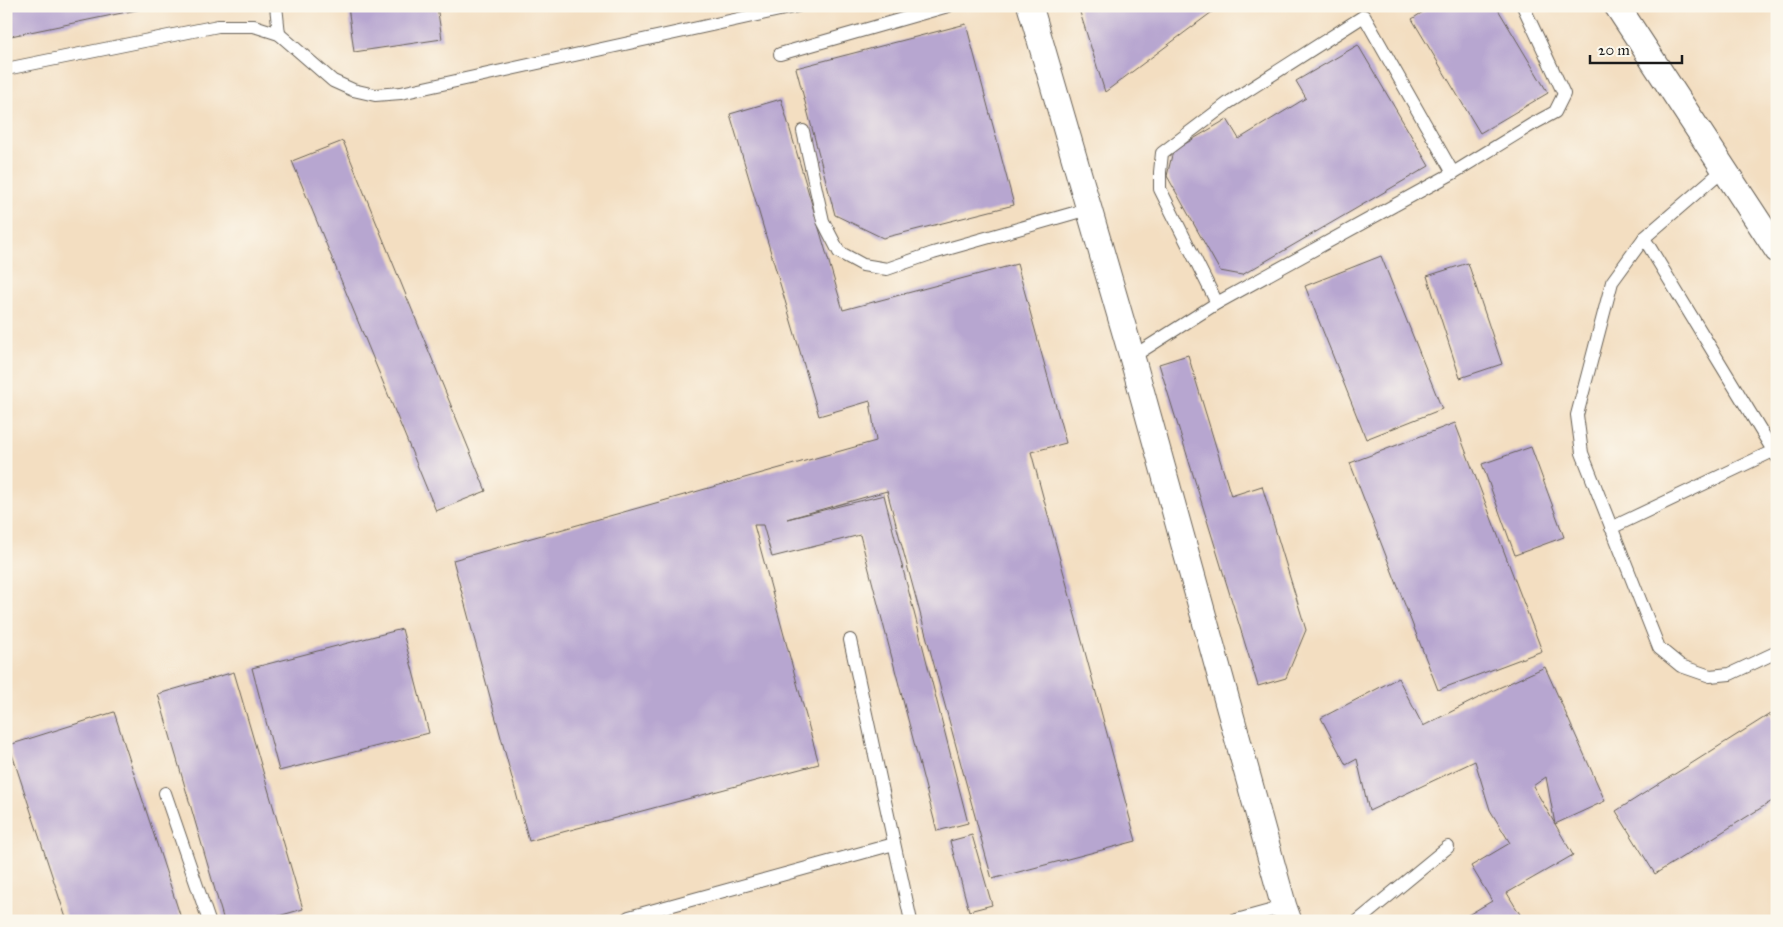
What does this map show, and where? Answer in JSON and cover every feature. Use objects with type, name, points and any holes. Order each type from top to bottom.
[{"type":"street","points":[[1030,6],[1132,356],[1286,914]]},
{"type":"street","points":[[1617,6],[1777,250]]},
{"type":"lane","points":[[276,6],[279,34]]},
{"type":"lane","points":[[780,54],[948,6]]},
{"type":"lane","points":[[1132,356],[1217,303],[1453,173],[1555,112],[1564,94],[1523,6]]},
{"type":"lane","points":[[6,69],[218,26],[254,26],[279,34],[333,81],[353,90],[376,94],[401,93],[790,7]]},
{"type":"lane","points":[[1217,303],[1160,189],[1162,152],[1228,103],[1364,16],[1453,173]]},
{"type":"lane","points":[[803,131],[823,221],[839,252],[863,265],[887,269],[933,253],[1088,209]]},
{"type":"lane","points":[[1724,169],[1644,238],[1612,282],[1577,415],[1582,453],[1659,648],[1681,666],[1710,676],[1730,674],[1777,652]]},
{"type":"lane","points":[[1611,528],[1775,454],[1644,238]]},
{"type":"lane","points":[[850,640],[911,921]]},
{"type":"lane","points":[[165,793],[209,921]]},
{"type":"lane","points":[[624,921],[628,917],[894,844]]},
{"type":"lane","points":[[1358,921],[1448,847]]},
{"type":"lane","points":[[1233,921],[1286,914]]},
{"type":"building","points":[[6,6],[151,6],[151,7],[6,37]]},
{"type":"building","points":[[348,6],[437,6],[442,39],[354,52]]},
{"type":"building","points":[[1078,6],[1214,6],[1216,9],[1105,92]]},
{"type":"building","points":[[1432,6],[1496,6],[1548,93],[1480,133],[1412,19]]},
{"type":"building","points":[[966,24],[1014,205],[883,238],[835,215],[796,68]]},
{"type":"building","points":[[1358,45],[1429,166],[1242,275],[1220,271],[1167,176],[1173,151],[1227,119],[1239,139],[1306,98],[1296,81]]},
{"type":"building","points":[[781,99],[843,310],[1017,264],[1066,443],[1031,452],[1136,841],[992,879],[887,491],[787,519],[884,495],[968,823],[937,831],[860,535],[772,557],[763,525],[754,525],[819,764],[529,841],[453,560],[876,441],[870,401],[819,416],[730,114]]},
{"type":"building","points":[[343,141],[486,491],[436,511],[292,161]]},
{"type":"building","points":[[1381,256],[1442,409],[1366,439],[1305,286]]},
{"type":"building","points":[[1468,263],[1502,364],[1460,378],[1427,276]]},
{"type":"building","points":[[1188,355],[1231,496],[1262,486],[1306,630],[1286,678],[1258,686],[1159,364]]},
{"type":"building","points":[[1455,423],[1542,651],[1438,690],[1350,463]]},
{"type":"building","points":[[1531,447],[1564,537],[1515,555],[1482,464]]},
{"type":"building","points":[[402,629],[429,733],[279,771],[252,668]]},
{"type":"building","points":[[1545,667],[1605,801],[1555,824],[1573,855],[1507,893],[1524,921],[1458,921],[1492,901],[1471,866],[1510,843],[1490,810],[1475,761],[1369,811],[1357,759],[1346,765],[1321,718],[1398,678],[1423,726]],"holes":[[[1546,777],[1555,824],[1533,786]]]},
{"type":"building","points":[[234,672],[303,909],[261,921],[224,921],[158,694]]},
{"type":"building","points":[[114,712],[182,921],[67,921],[9,745]]},
{"type":"building","points":[[1770,714],[1777,725],[1777,798],[1655,874],[1616,811]]},
{"type":"building","points":[[972,835],[992,905],[969,911],[950,841]]}]
